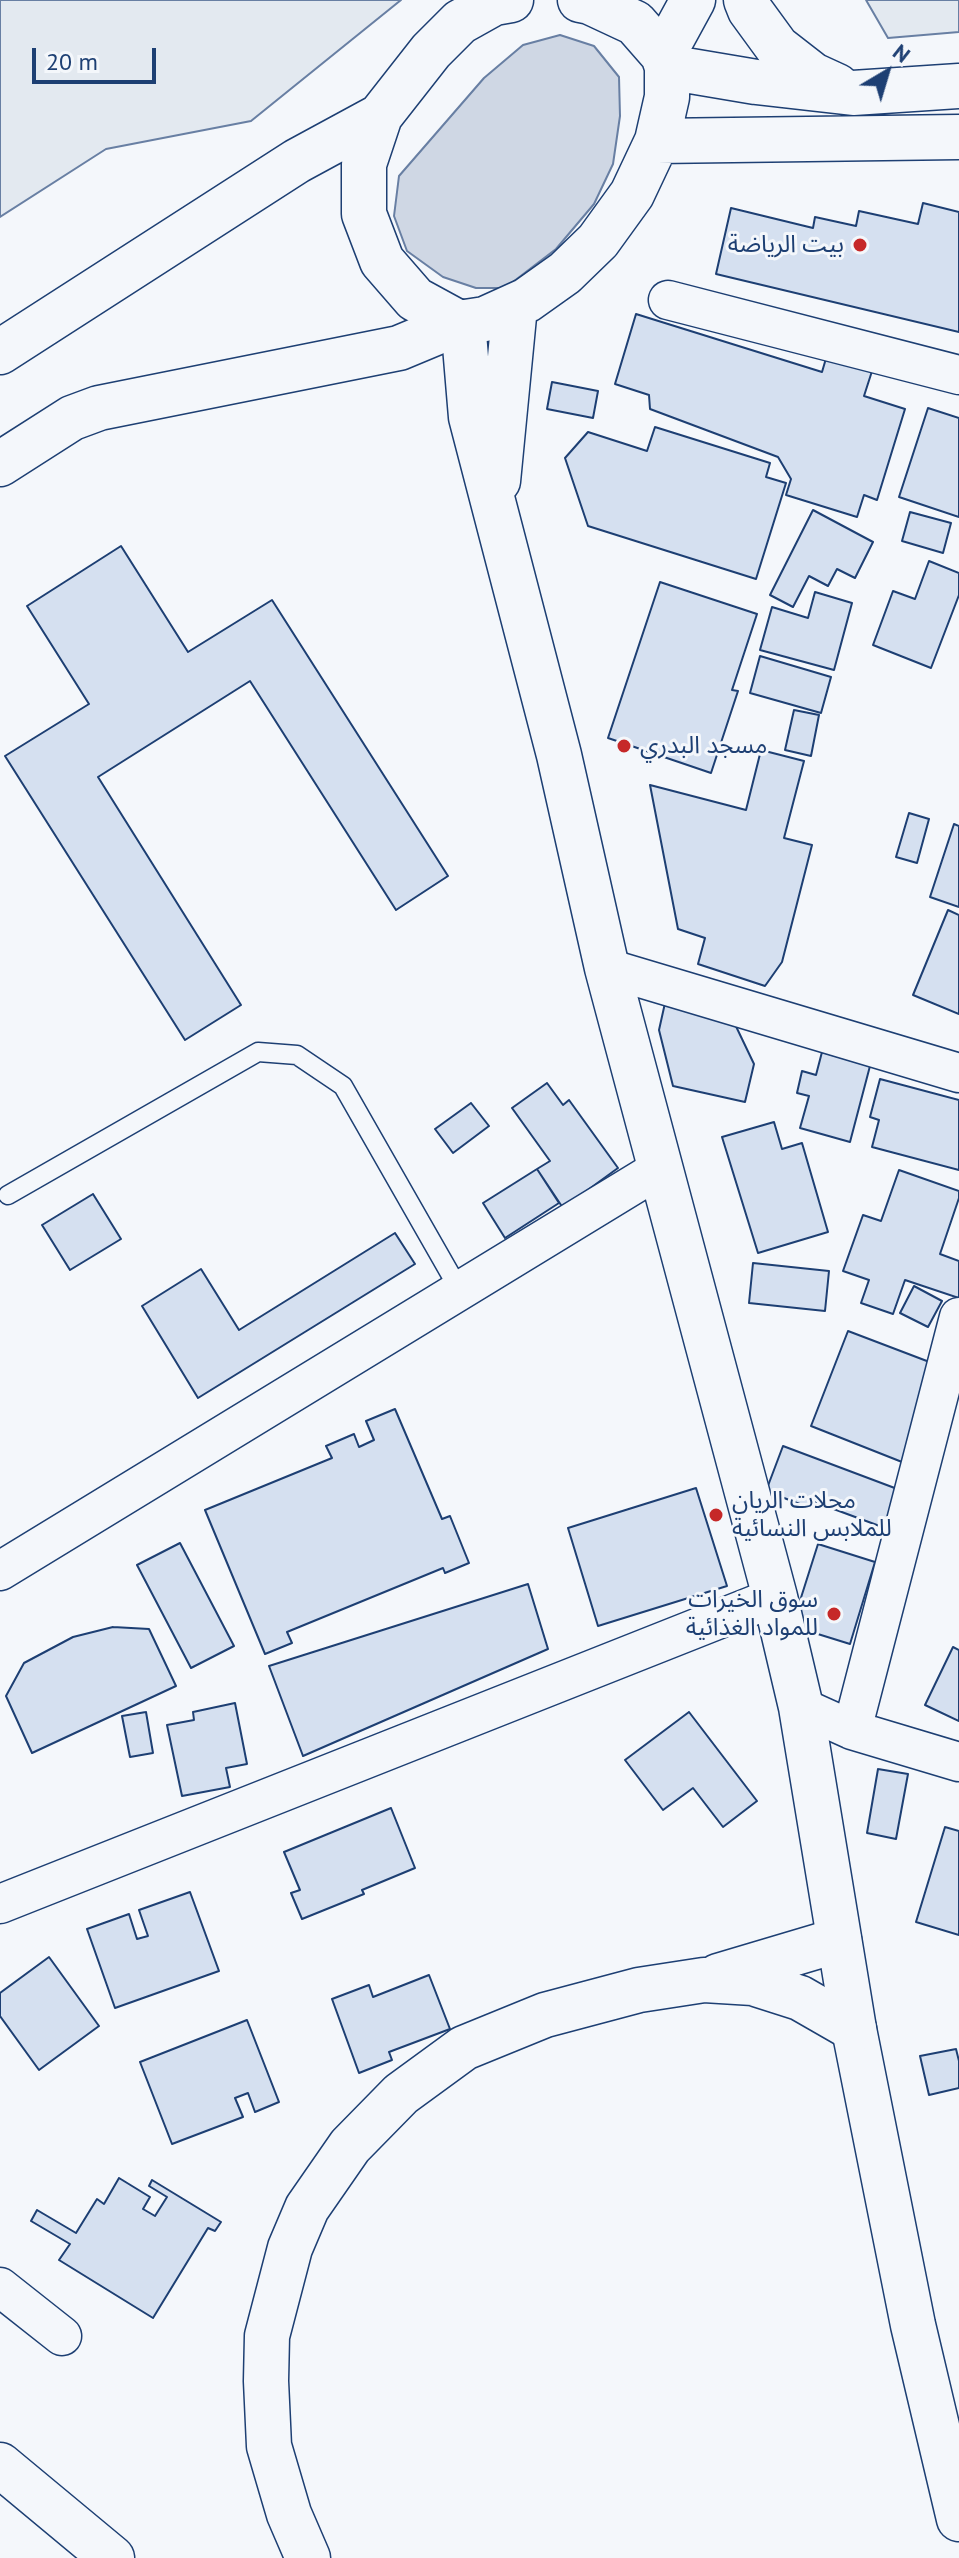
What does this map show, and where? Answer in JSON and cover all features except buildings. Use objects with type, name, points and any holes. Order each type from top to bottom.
[{"type":"main road","points":[[580,0],[635,23],[665,61],[756,82],[853,93],[959,86]]},
{"type":"main road","points":[[0,464],[72,418],[99,408],[399,348],[461,322],[485,319],[515,306],[565,273],[598,241],[632,194],[657,141],[667,97],[665,61],[693,0]]},
{"type":"main road","points":[[746,0],[777,47],[813,75],[853,93]]},
{"type":"main road","points":[[461,322],[415,299],[382,261],[364,214],[364,164],[380,116],[406,79],[460,22],[500,1]]},
{"type":"main road","points":[[0,352],[297,161],[380,116]]},
{"type":"main road","points":[[657,141],[959,137]]},
{"type":"main road","points":[[495,515],[515,306]]},
{"type":"main road","points":[[461,322],[471,417],[495,515],[559,755],[607,968],[775,1597],[801,1707],[854,2029],[913,2325],[959,2519]]},
{"type":"main road","points":[[308,2558],[289,2514],[269,2446],[267,2336],[290,2248],[307,2208],[350,2146],[401,2094],[464,2048],[545,2015],[639,1990],[704,1980],[839,1940]]},
{"type":"main road","points":[[704,1980],[753,1983],[800,1998],[854,2029]]},
{"type":"main road","points":[[0,2465],[112,2558]]},
{"type":"street","points":[[668,300],[959,375]]},
{"type":"street","points":[[607,968],[959,1073]]},
{"type":"street","points":[[0,1571],[659,1169]]},
{"type":"street","points":[[852,1730],[959,1317]]},
{"type":"street","points":[[0,1904],[775,1597]]},
{"type":"street","points":[[801,1707],[852,1730],[959,1762]]},
{"type":"street","points":[[0,2287],[62,2336]]},
{"type":"lane","points":[[8,1195],[258,1052],[297,1055],[343,1086],[460,1291]]},
{"type":"shaded area","points":[[0,0],[401,0],[251,121],[106,149],[0,217]]},
{"type":"shaded area","points":[[866,0],[959,0],[959,32],[888,38]]},
{"type":"shaded area","points":[[560,35],[594,46],[619,77],[620,116],[613,164],[594,204],[556,249],[505,288],[476,288],[443,277],[407,251],[394,216],[399,176],[484,78],[523,45]]},
{"type":"place","name":"بيت الرياضة","points":[[860,245]]},
{"type":"place","name":"مسجد البدري","points":[[624,746]]},
{"type":"place","name":"محلات الريان للملابس النسائية","points":[[716,1515]]},
{"type":"place","name":"سوق الخيرات للمواد الغذائية","points":[[834,1614]]}]
